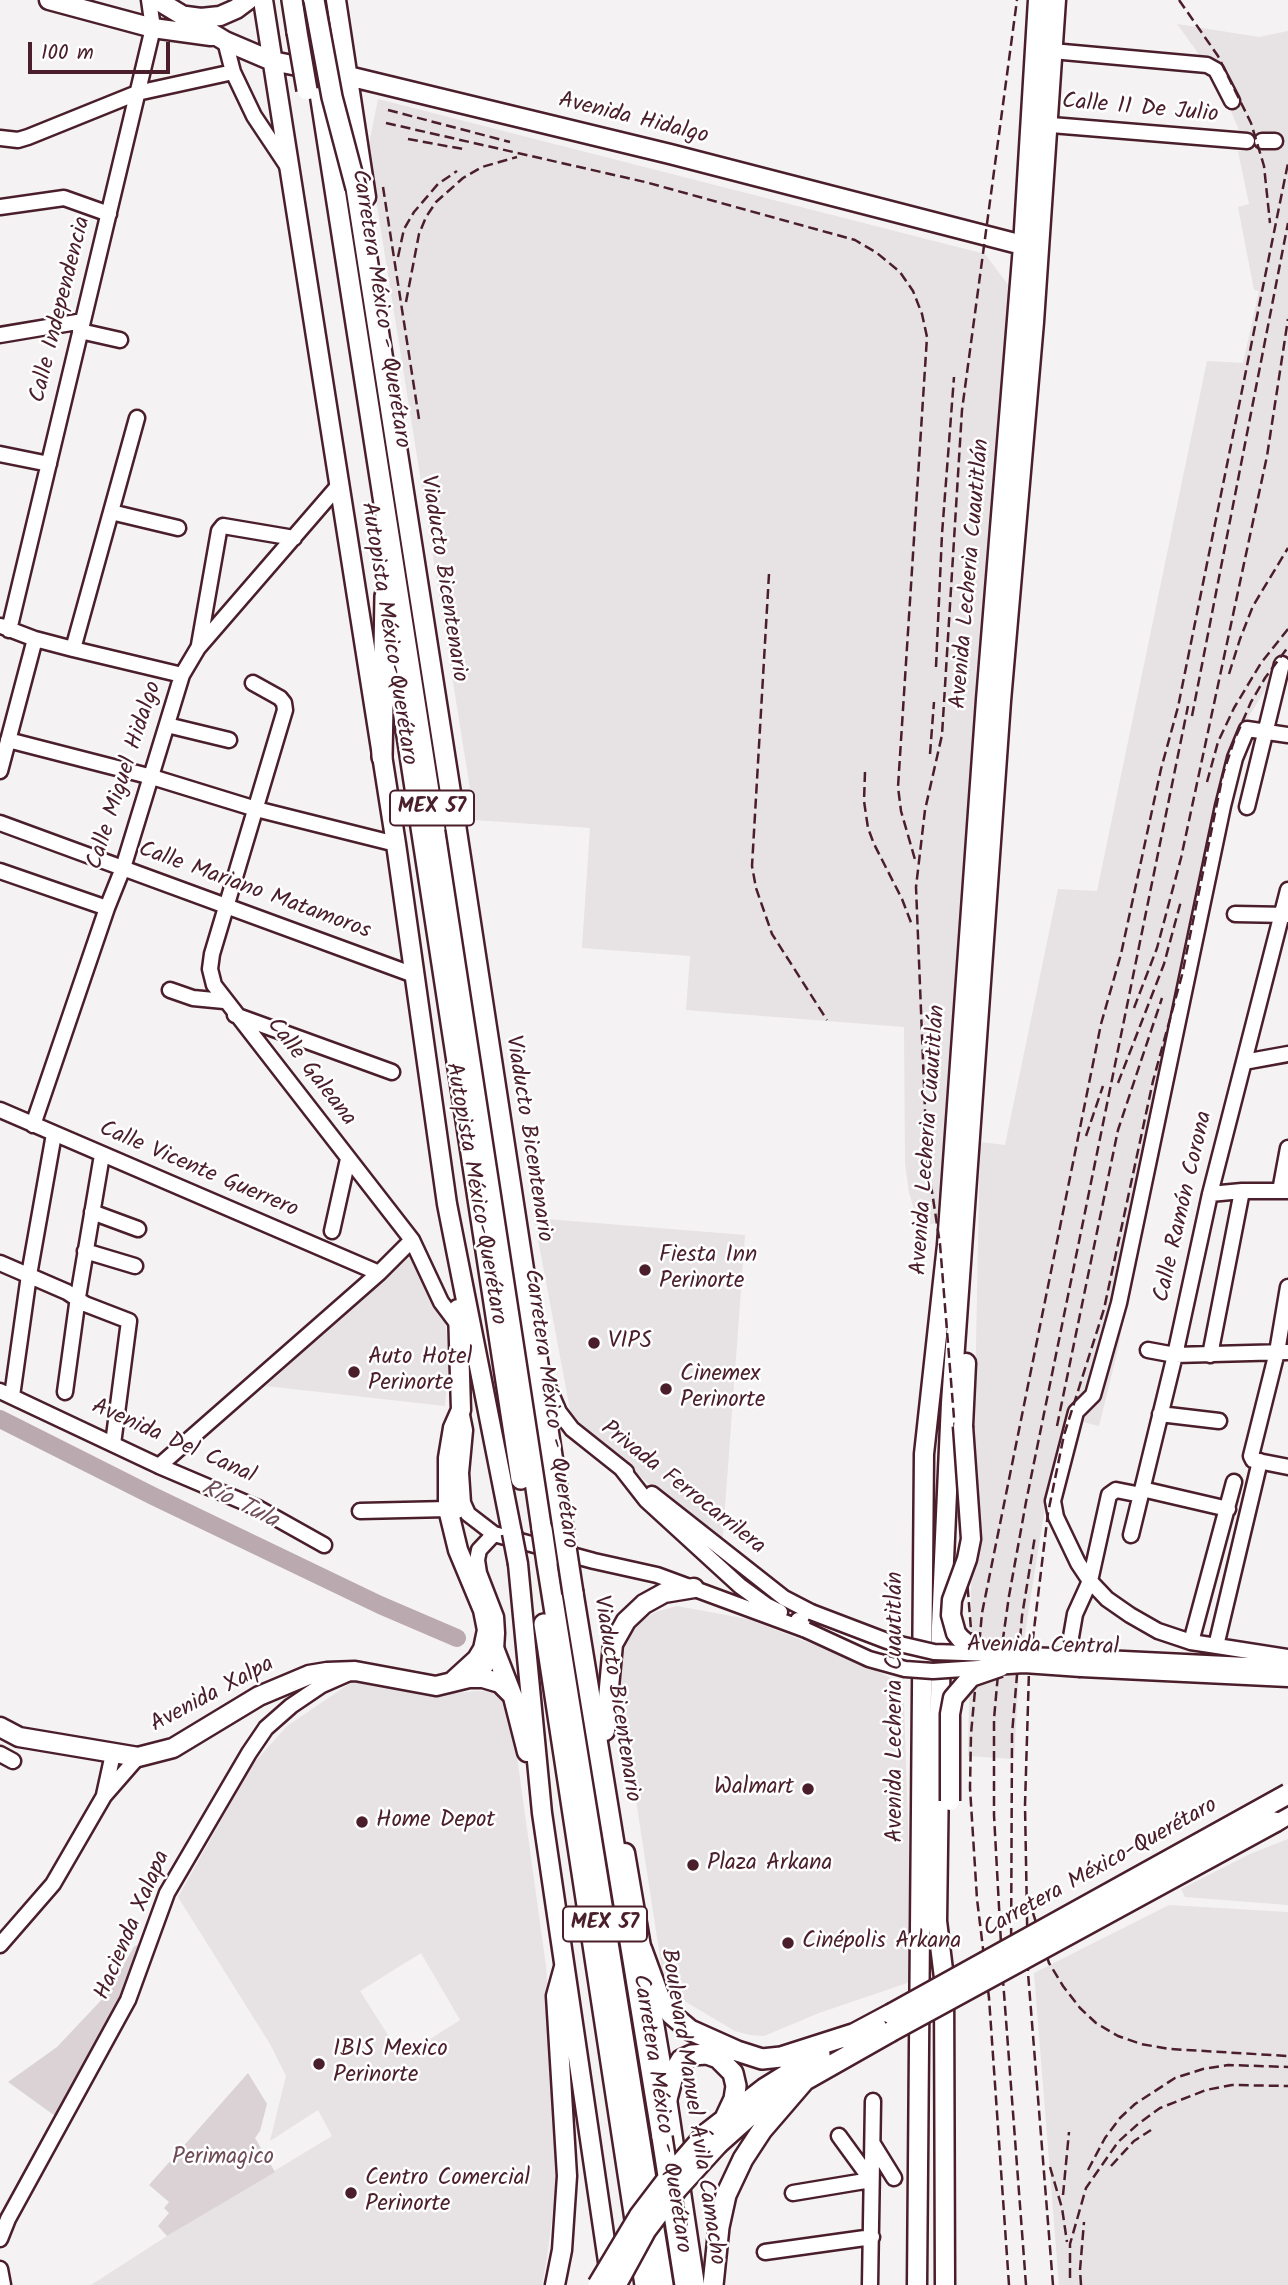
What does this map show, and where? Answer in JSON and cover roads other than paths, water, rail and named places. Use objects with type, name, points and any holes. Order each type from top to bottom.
[{"type":"highway","name":"Carretera México - Querétaro","points":[[292,0],[304,31]]},
{"type":"highway","name":"Carretera México - Querétaro","points":[[305,0],[304,31],[313,89],[414,693],[508,1297],[520,1532]]},
{"type":"highway","points":[[314,0],[332,97],[356,188]]},
{"type":"highway","name":"Viaducto Bicentenario","points":[[325,0],[465,876],[542,1400],[685,2285]]},
{"type":"highway","name":"Carretera México - Querétaro","points":[[313,89],[520,1532],[533,1564],[663,2285]]},
{"type":"highway","points":[[382,757],[385,596]]},
{"type":"highway","points":[[414,693],[465,876]]},
{"type":"highway","points":[[502,1086],[508,1297]]},
{"type":"highway","name":"Carretera México - Querétaro","points":[[533,1564],[645,2285]]},
{"type":"highway","points":[[1185,1850],[1228,1818],[1288,1785]]},
{"type":"highway","name":"Carretera México-Querétaro","points":[[598,2285],[640,2215],[671,2173],[713,2138],[891,2023],[1185,1850],[1288,1794]]},
{"type":"highway","name":"Carretera México-Querétaro","points":[[614,2285],[646,2230],[726,2117],[765,2088],[856,2033],[891,2023],[1284,1818]]},
{"type":"highway","points":[[642,1950],[660,1999],[671,2014],[690,2030],[737,2051],[762,2059],[781,2057],[856,2033]]},
{"type":"highway","points":[[667,2099],[674,2071],[681,2060],[692,2055],[707,2054],[718,2058],[733,2073],[736,2086],[726,2117]]},
{"type":"highway","points":[[713,2285],[719,2227],[726,2195],[743,2159],[762,2130],[805,2081]]},
{"type":"main road","name":"Avenida Hidalgo","points":[[49,0],[153,28],[221,39]]},
{"type":"main road","name":"Avenida Hidalgo","points":[[157,0],[221,39],[272,61],[348,76],[670,154],[1030,247]]},
{"type":"main road","points":[[183,16],[220,16],[248,0]]},
{"type":"main road","name":"Autopista México-Querétaro","points":[[263,0],[396,844],[467,1333],[520,1532]]},
{"type":"main road","name":"Autopista México-Querétaro","points":[[336,0],[465,876],[519,1185],[546,1382],[576,1563]]},
{"type":"main road","name":"Avenida Lecheria Cuautitlán","points":[[917,2285],[923,1454],[946,1258],[1030,247],[1038,124],[1038,0]]},
{"type":"main road","name":"Avenida Lecheria Cuautitlán","points":[[1038,124],[1052,51],[1056,0]]},
{"type":"main road","name":"Avenida Lecheria Cuautitlán","points":[[945,2285],[944,1978],[937,1921],[941,1664],[951,1403],[963,1247],[994,700]]},
{"type":"main road","points":[[944,1978],[948,1919],[950,1714],[953,1698],[971,1677],[994,1660],[960,1638],[951,1615],[971,1539],[963,1426],[969,1290],[963,1247]]},
{"type":"main road","points":[[467,1333],[461,1410],[453,1428],[448,1458],[448,1509],[458,1550],[483,1610],[487,1630],[513,1697],[542,1813],[614,2285]]},
{"type":"main road","name":"Boulevard Manuel Ávila Camacho","points":[[576,1563],[667,2099],[695,2285]]},
{"type":"main road","points":[[533,1564],[542,1813]]},
{"type":"main road","points":[[605,1731],[613,1644],[625,1621],[644,1604],[664,1593],[694,1588]]},
{"type":"main road","points":[[451,1682],[477,1659],[483,1649],[487,1630]]},
{"type":"main road","name":"Avenida Xalpa","points":[[0,1727],[19,1737],[138,1757],[173,1748],[252,1700],[286,1684],[327,1672],[355,1671],[424,1685],[475,1678],[492,1679],[500,1682],[513,1697]]},
{"type":"main road","name":"Avenida Xalpa","points":[[0,1717],[38,1739]]},
{"type":"main road","points":[[555,2285],[562,2250],[567,2176],[556,1996],[566,1964]]},
{"type":"street","name":"Calle Independencia","points":[[4,628],[49,464],[138,93],[153,28],[149,0]]},
{"type":"street","points":[[221,39],[254,116],[288,167]]},
{"type":"street","points":[[1052,51],[1207,65],[1216,71],[1232,101]]},
{"type":"street","points":[[0,138],[18,140],[138,93],[233,72]]},
{"type":"street","name":"Calle 11 De Julio","points":[[1038,124],[1247,141]]},
{"type":"street","points":[[0,207],[64,198],[109,214]]},
{"type":"street","points":[[0,335],[81,326],[120,340]]},
{"type":"street","points":[[73,649],[138,418]]},
{"type":"street","points":[[0,454],[49,464]]},
{"type":"street","name":"Calle Miguel Hidalgo","points":[[33,1125],[123,868],[183,675],[198,648],[339,485]]},
{"type":"street","points":[[111,512],[178,528]]},
{"type":"street","points":[[198,648],[219,531],[223,526],[294,538]]},
{"type":"street","points":[[4,628],[73,649],[183,675]]},
{"type":"street","points":[[0,771],[36,639]]},
{"type":"street","points":[[1247,807],[1282,664]]},
{"type":"street","name":"Calle Galeana","points":[[253,683],[280,698],[285,710],[212,954],[210,969],[214,985],[412,1240],[441,1302],[467,1333]]},
{"type":"street","points":[[167,725],[229,740]]},
{"type":"street","points":[[1288,735],[1247,729],[1236,758],[1223,806],[1119,1303],[1093,1395],[1076,1412],[1053,1501],[1056,1517],[1078,1563],[1090,1581],[1107,1599],[1130,1615],[1158,1631],[1191,1642],[1288,1657]]},
{"type":"street","points":[[8,740],[152,777],[256,809],[396,844]]},
{"type":"street","name":"Calle Mariano Matamoros","points":[[0,822],[414,975]]},
{"type":"street","points":[[0,871],[107,908]]},
{"type":"street","name":"Calle Ramón Corona","points":[[1131,1535],[1175,1355],[1210,1194],[1285,915],[1288,890]]},
{"type":"street","points":[[1236,914],[1285,915]]},
{"type":"street","points":[[170,990],[193,998],[224,1000]]},
{"type":"street","points":[[235,1015],[392,1072]]},
{"type":"street","points":[[1244,1062],[1288,1054]]},
{"type":"street","name":"Calle Vicente Guerrero","points":[[0,1110],[379,1273]]},
{"type":"street","points":[[6,1393],[54,1134]]},
{"type":"street","points":[[1210,1194],[1284,1191],[1288,1148]]},
{"type":"street","points":[[65,1392],[102,1155]]},
{"type":"street","points":[[332,1231],[348,1159]]},
{"type":"street","points":[[1210,1355],[1242,1191]]},
{"type":"street","points":[[92,1213],[138,1229]]},
{"type":"street","points":[[159,1466],[379,1273],[412,1240]]},
{"type":"street","points":[[85,1251],[135,1266]]},
{"type":"street","points":[[0,1263],[78,1297],[85,1304],[129,1321],[113,1444]]},
{"type":"street","points":[[1216,1646],[1255,1460],[1282,1352],[1288,1287]]},
{"type":"street","points":[[1148,1350],[1175,1355],[1282,1352]]},
{"type":"street","name":"Privada Ferrocarrilera","points":[[546,1382],[559,1412],[572,1429],[784,1598],[811,1612]]},
{"type":"street","name":"Avenida Del Canal","points":[[6,1393],[159,1466],[258,1507],[324,1545]]},
{"type":"street","points":[[461,1410],[466,1430],[461,1493],[468,1514]]},
{"type":"street","points":[[1160,1414],[1219,1421]]},
{"type":"street","points":[[1255,1460],[1288,1467]]},
{"type":"street","points":[[621,1468],[646,1500],[740,1586],[766,1605],[802,1622],[922,1662],[941,1664]]},
{"type":"street","points":[[1191,1642],[1234,1482]]},
{"type":"street","points":[[1071,1637],[1075,1614],[1090,1581],[1112,1491],[1141,1492],[1228,1509]]},
{"type":"street","points":[[360,1511],[448,1509],[520,1532],[594,1561],[657,1575],[694,1588],[732,1589],[740,1586]]},
{"type":"street","points":[[475,1678],[496,1650],[496,1617],[479,1573],[479,1549],[520,1532]]},
{"type":"street","name":"Avenida Central","points":[[694,1588],[806,1630],[869,1659],[905,1669],[933,1671],[994,1660]]},
{"type":"street","name":"Avenida Central","points":[[811,1612],[911,1648],[1024,1665],[1288,1657]]},
{"type":"street","name":"Avenida Central","points":[[1082,1663],[1288,1679]]},
{"type":"street","name":"Hacienda Xalapa","points":[[0,2239],[128,2000],[167,1893],[249,1753],[266,1728],[290,1706],[323,1685],[355,1671]]},
{"type":"street","points":[[104,1796],[113,1754]]},
{"type":"street","points":[[3,1939],[53,1884],[104,1796],[138,1757]]},
{"type":"street","points":[[870,2285],[873,2101]]},
{"type":"street","points":[[839,2136],[871,2179]]},
{"type":"street","points":[[872,2142],[894,2178]]},
{"type":"street","points":[[793,2193],[871,2179]]},
{"type":"street","points":[[765,2252],[872,2237]]},
{"type":"street","points":[[0,2269],[4,2285]]},
{"type":"waterway","name":"Río Tula","points":[[0,1419],[380,1605],[457,1638]]},
{"type":"railway","points":[[972,1642],[940,1244],[927,1159],[916,887],[925,810],[942,735],[962,410],[1017,0]]},
{"type":"railway","points":[[1179,0],[1218,56],[1251,123],[1264,166],[1270,223]]},
{"type":"railway","points":[[388,110],[510,142]]},
{"type":"railway","points":[[386,123],[645,182],[855,240],[877,253],[900,272],[913,291],[927,337],[898,787],[901,811],[916,863]]},
{"type":"railway","points":[[408,139],[463,149]]},
{"type":"railway","points":[[406,302],[419,234],[436,202],[463,178],[482,167],[517,157]]},
{"type":"railway","points":[[1009,2285],[989,1998],[977,1899],[970,1788],[971,1734],[982,1613],[1101,1024],[1121,954],[1161,769],[1178,707],[1288,163]]},
{"type":"railway","points":[[398,257],[404,229],[414,212],[438,184],[457,171]]},
{"type":"railway","points":[[383,187],[419,419]]},
{"type":"railway","points":[[1192,716],[1288,223]]},
{"type":"railway","points":[[1134,1008],[1157,948],[1181,858],[1267,456],[1288,319]]},
{"type":"railway","points":[[936,667],[942,534],[954,377]]},
{"type":"railway","points":[[1229,674],[1253,606],[1288,548]]},
{"type":"railway","points":[[769,574],[752,866],[756,888],[772,934],[827,1020]]},
{"type":"railway","points":[[1207,782],[1218,742],[1234,708],[1261,663],[1288,629]]},
{"type":"railway","points":[[1053,2285],[1028,1973],[1025,1805],[1029,1671],[1048,1513],[1064,1435],[1104,1309],[1153,1081],[1182,975],[1223,774],[1251,702],[1288,647]]},
{"type":"railway","points":[[930,754],[934,702]]},
{"type":"railway","points":[[1026,2285],[1003,1980],[994,1815],[994,1719],[998,1674],[1026,1502],[1188,706]]},
{"type":"railway","points":[[865,772],[864,801],[868,828],[912,925]]},
{"type":"railway","points":[[1118,1083],[1164,964],[1181,901]]},
{"type":"railway","points":[[1057,1426],[1118,1130],[1162,998]]},
{"type":"railway","points":[[1086,1136],[1103,1086]]},
{"type":"railway","points":[[1011,1968],[1012,1734],[1022,1616],[1035,1536]]},
{"type":"railway","points":[[1033,1913],[1049,1963],[1063,1986],[1096,2023],[1118,2036],[1141,2044],[1170,2049],[1288,2056]]},
{"type":"railway","points":[[1088,2170],[1105,2138],[1120,2118],[1135,2104],[1175,2078],[1228,2065],[1288,2067]]},
{"type":"railway","points":[[1070,2278],[1070,2244],[1086,2188],[1118,2142],[1138,2124],[1160,2108],[1206,2090],[1232,2085],[1288,2086]]},
{"type":"railway","points":[[1111,2166],[1134,2141],[1151,2130]]},
{"type":"railway","points":[[1063,2195],[1069,2132]]},
{"type":"railway","points":[[1050,2167],[1062,2208],[1067,2242]]},
{"type":"railway","points":[[1081,2285],[1084,2222]]},
{"type":"place","name":"Fiesta Inn Perinorte","points":[[645,1270]]},
{"type":"place","name":"VIPS","points":[[594,1343]]},
{"type":"place","name":"Auto Hotel Perinorte","points":[[354,1372]]},
{"type":"place","name":"Cinemex Perinorte","points":[[666,1389]]},
{"type":"place","name":"Walmart","points":[[808,1789]]},
{"type":"place","name":"Home Depot","points":[[362,1822]]},
{"type":"place","name":"Plaza Arkana","points":[[693,1865]]},
{"type":"place","name":"Cinépolis Arkana","points":[[788,1943]]},
{"type":"place","name":"IBIS Mexico Perinorte","points":[[319,2064]]},
{"type":"place","name":"Centro Comercial Perinorte","points":[[351,2193]]},
{"type":"park label","name":"Perimagico","points":[[223,2159]]}]
